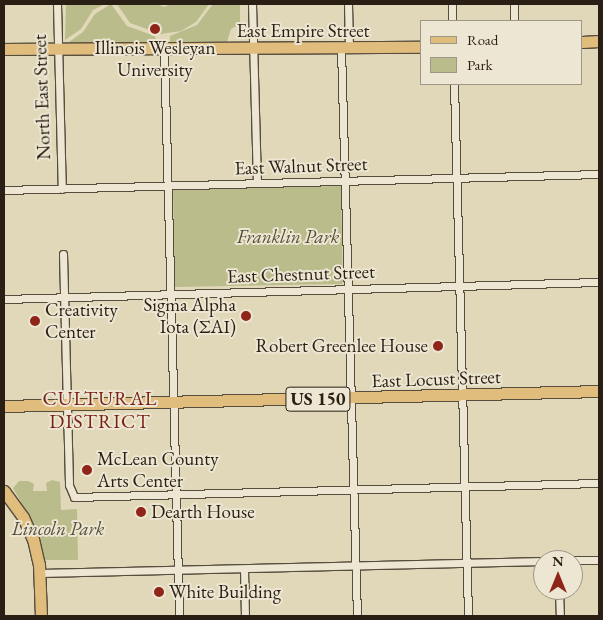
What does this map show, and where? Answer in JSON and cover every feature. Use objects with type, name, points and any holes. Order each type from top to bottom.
[{"type":"main road","points":[[583,42],[599,41]]},
{"type":"main road","name":"East Empire Street","points":[[4,49],[420,47]]},
{"type":"main road","name":"East Locust Street","points":[[4,406],[173,404],[599,391]]},
{"type":"main road","points":[[4,491],[31,533],[40,573],[41,616]]},
{"type":"street","name":"North East Street","points":[[56,4],[62,189]]},
{"type":"street","points":[[252,4],[257,184]]},
{"type":"street","points":[[348,4],[345,48],[345,181],[357,616]]},
{"type":"street","points":[[452,4],[452,20]]},
{"type":"street","points":[[514,4],[514,20]]},
{"type":"street","points":[[164,49],[179,616]]},
{"type":"street","points":[[454,85],[458,178],[468,616]]},
{"type":"street","name":"East Walnut Street","points":[[4,190],[599,174]]},
{"type":"street","points":[[63,254],[71,494],[82,498],[599,484]]},
{"type":"street","name":"East Chestnut Street","points":[[4,299],[599,282]]},
{"type":"street","points":[[583,560],[599,560]]},
{"type":"street","points":[[40,573],[533,561]]},
{"type":"street","points":[[244,569],[245,616]]},
{"type":"street","points":[[559,600],[560,616]]},
{"type":"green space","points":[[105,4],[93,10],[81,29],[65,40],[66,5]]},
{"type":"green space","points":[[111,4],[127,26],[155,36],[156,42],[69,42],[83,32],[95,14]]},
{"type":"green space","points":[[117,4],[157,4],[164,7],[171,4],[209,4],[196,22],[181,31],[161,34],[130,23]]},
{"type":"green space","points":[[213,4],[240,4],[240,24],[231,29],[227,42],[170,42],[170,36],[197,25]]},
{"type":"green space","name":"Franklin Park","points":[[341,186],[343,284],[175,287],[173,189]]},
{"type":"green space","name":"Lincoln Park","points":[[52,480],[60,482],[61,510],[77,509],[78,560],[45,560],[39,535],[13,488],[19,481],[28,481],[34,484],[33,491],[47,491],[46,483]]},
{"type":"place","name":"Illinois Wesleyan University","points":[[155,29]]},
{"type":"place","name":"Sigma Alpha Iota (ΣΑΙ)","points":[[246,316]]},
{"type":"place","name":"Creativity Center","points":[[35,321]]},
{"type":"place","name":"Robert Greenlee House","points":[[438,346]]},
{"type":"place","name":"McLean County Arts Center","points":[[87,470]]},
{"type":"place","name":"Dearth House","points":[[141,512]]},
{"type":"place","name":"White Building","points":[[159,592]]},
{"type":"district","name":"CULTURAL DISTRICT","points":[[100,410]]}]
